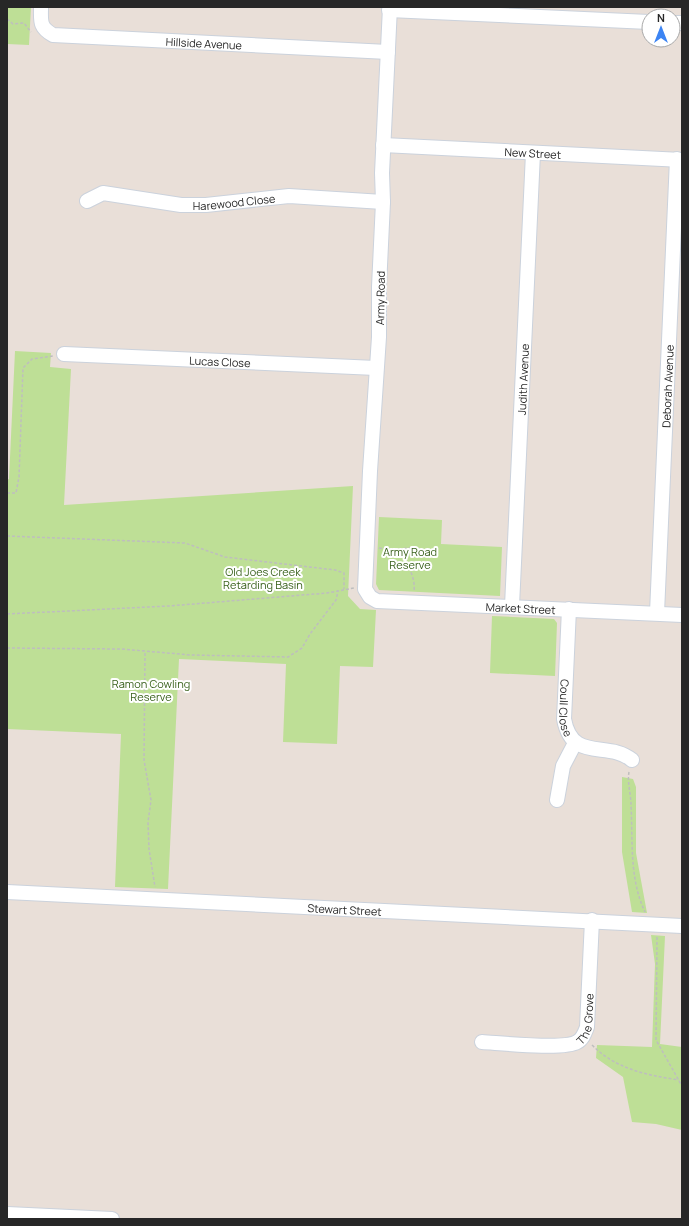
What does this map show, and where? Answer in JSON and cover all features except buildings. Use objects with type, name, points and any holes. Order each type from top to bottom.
[{"type":"street","name":"Hillside Avenue","points":[[41,7],[40,24],[46,31],[53,35],[388,52]]},
{"type":"street","name":"Army Road","points":[[365,589],[376,368],[379,337],[383,145],[390,8]]},
{"type":"street","points":[[390,8],[641,22]]},
{"type":"street","name":"New Street","points":[[383,145],[680,159]]},
{"type":"street","name":"Judith Avenue","points":[[512,606],[533,153]]},
{"type":"street","name":"Deborah Avenue","points":[[657,613],[680,159]]},
{"type":"street","name":"Harewood Close","points":[[87,201],[103,193],[181,204],[206,205],[289,196],[383,202]]},
{"type":"street","name":"Lucas Close","points":[[64,354],[376,368]]},
{"type":"street","name":"Market Street","points":[[365,589],[370,597],[377,601],[682,615]]},
{"type":"street","name":"Coull Close","points":[[569,609],[564,718],[565,728],[575,743],[596,750],[624,754],[632,760]]},
{"type":"street","points":[[557,800],[563,766],[575,743]]},
{"type":"street","name":"Stewart Street","points":[[7,892],[592,920],[682,926]]},
{"type":"street","name":"The Grove","points":[[482,1042],[564,1046],[577,1042],[583,1036],[587,1027],[592,920]]},
{"type":"street","points":[[7,1214],[112,1219]]},
{"type":"path","points":[[7,19],[13,24],[24,23],[30,32]]},
{"type":"path","points":[[7,493],[16,494],[19,477],[23,368],[32,359],[64,354]]},
{"type":"path","points":[[7,536],[185,544],[224,557],[335,570],[344,573],[344,590]]},
{"type":"path","points":[[376,548],[402,549],[418,547]]},
{"type":"path","points":[[402,549],[404,560],[415,580],[414,593]]},
{"type":"path","points":[[7,614],[169,606],[338,591],[358,587],[365,589]]},
{"type":"path","points":[[7,648],[121,649],[191,656],[288,657],[302,648],[310,634],[336,600],[338,591]]},
{"type":"path","points":[[145,652],[144,760],[151,800],[148,822],[149,849],[156,891]]},
{"type":"path","points":[[583,1036],[617,1065],[635,1072],[680,1081]]},
{"type":"green space","points":[[7,7],[31,7],[29,45],[7,44]]},
{"type":"green space","name":"Old Joes Creek Retarding Basin","points":[[15,351],[51,353],[50,367],[71,369],[64,505],[353,486],[348,596],[360,609],[376,610],[373,667],[340,666],[337,744],[283,742],[286,664],[179,659],[168,889],[115,887],[121,734],[7,729],[7,480],[9,479]]},
{"type":"green space","name":"Army Road Reserve","points":[[379,517],[442,520],[441,544],[502,547],[500,596],[379,590],[376,584]]},
{"type":"green space","points":[[492,616],[554,619],[557,623],[555,676],[490,673]]},
{"type":"green space","points":[[622,777],[633,779],[636,787],[636,853],[647,913],[632,912],[622,852]]},
{"type":"green space","points":[[651,935],[665,936],[660,1044],[682,1047],[682,1130],[656,1124],[632,1122],[623,1077],[596,1058],[597,1045],[652,1047],[655,964]]},
{"type":"park label","name":"Ramon Cowling Reserve","points":[[151,689]]}]
